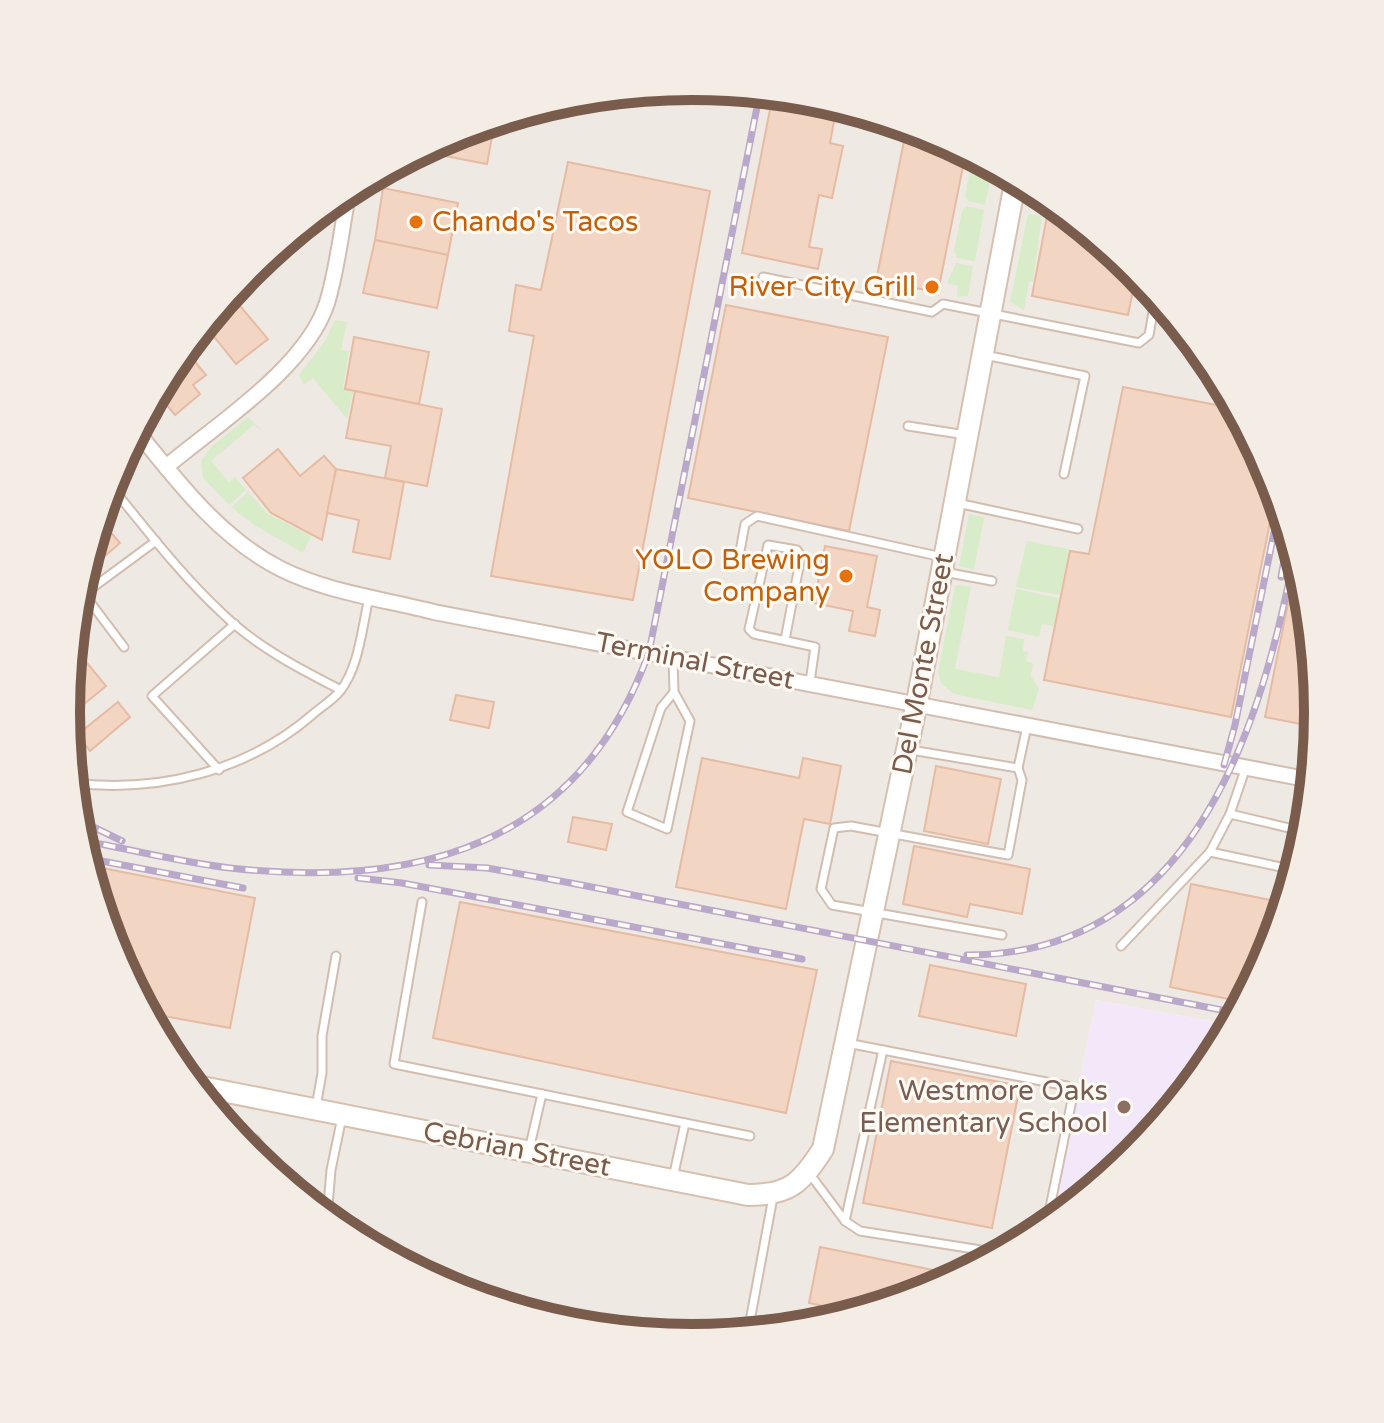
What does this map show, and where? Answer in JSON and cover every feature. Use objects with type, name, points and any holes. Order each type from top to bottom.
[{"type":"street","name":"Del Monte Street","points":[[808,1171],[823,1149],[917,702],[1014,191]]},
{"type":"street","points":[[166,467],[281,371],[306,344],[326,305],[345,208]]},
{"type":"street","name":"Terminal Street","points":[[144,440],[229,533],[278,568],[324,585],[1300,778]]},
{"type":"street","name":"Cebrian Street","points":[[210,1088],[748,1195],[774,1195]]},
{"type":"street","points":[[774,1195],[803,1180],[808,1171]]},
{"type":"lane","points":[[763,277],[932,312],[943,304],[1139,343],[1149,335],[1153,310]]},
{"type":"lane","points":[[983,355],[1085,376],[1064,474]]},
{"type":"lane","points":[[908,426],[967,435]]},
{"type":"lane","points":[[119,496],[182,573],[235,624],[284,660],[341,690]]},
{"type":"lane","points":[[955,503],[1078,529]]},
{"type":"lane","points":[[738,562],[745,524],[757,516],[992,581]]},
{"type":"lane","points":[[93,587],[156,541]]},
{"type":"lane","points":[[785,640],[801,556],[797,550],[768,545],[749,629],[754,634],[815,647],[810,682]]},
{"type":"lane","points":[[84,783],[173,780],[219,770],[287,736],[341,690],[356,656],[370,596]]},
{"type":"lane","points":[[90,602],[124,647]]},
{"type":"lane","points":[[219,770],[152,696],[235,624]]},
{"type":"lane","points":[[673,656],[674,692],[690,721],[667,829],[627,812],[661,708],[674,692]]},
{"type":"lane","points":[[1002,935],[832,905],[821,889],[834,828],[851,826],[1008,855],[1022,780],[1018,768],[1027,724]]},
{"type":"lane","points":[[907,749],[1018,768]]},
{"type":"lane","points":[[1121,946],[1210,852],[1230,814],[1246,767]]},
{"type":"lane","points":[[1230,814],[1292,829]]},
{"type":"lane","points":[[1210,852],[1284,868]]},
{"type":"lane","points":[[422,902],[394,1064],[750,1136]]},
{"type":"lane","points":[[315,1109],[322,1073],[322,1036],[336,956]]},
{"type":"lane","points":[[845,1043],[1067,1086],[1073,1095],[1050,1207]]},
{"type":"lane","points":[[845,1221],[883,1050]]},
{"type":"lane","points":[[529,1152],[542,1094]]},
{"type":"lane","points":[[328,1203],[331,1170],[343,1114]]},
{"type":"lane","points":[[673,1180],[685,1123]]},
{"type":"lane","points":[[808,1171],[845,1221],[860,1231],[982,1250]]},
{"type":"lane","points":[[750,1320],[774,1195]]},
{"type":"shaded area","points":[[692,100],[732,101],[811,111],[850,120],[926,146],[998,181],[1032,203],[1096,251],[1125,279],[1178,339],[1222,406],[1241,441],[1272,515],[1292,592],[1303,671],[1303,752],[1299,791],[1283,870],[1257,946],[1219,1023],[1096,1000],[1054,1205],[998,1242],[963,1260],[926,1277],[850,1303],[772,1318],[692,1324],[573,1312],[534,1303],[458,1277],[386,1242],[352,1220],[288,1172],[259,1144],[206,1084],[183,1052],[143,982],[127,946],[112,908],[92,831],[81,752],[80,712],[81,671],[92,592],[112,515],[127,477],[162,405],[183,371],[206,339],[259,279],[288,251],[352,203],[386,181],[458,146],[534,120],[573,111],[652,101]]},
{"type":"shaded area","name":"Westmore Oaks Elementary School","points":[[1096,1000],[1219,1023],[1178,1084],[1152,1115],[1096,1172],[1054,1205]]},
{"type":"green space","points":[[971,167],[991,177],[985,205],[968,201],[965,196]]},
{"type":"green space","points":[[966,206],[984,210],[975,261],[957,258],[954,251],[962,211]]},
{"type":"green space","points":[[1028,214],[1042,216],[1033,282],[1029,282],[1024,310],[1010,302]]},
{"type":"green space","points":[[956,263],[973,266],[968,296],[957,297],[958,286],[947,283]]},
{"type":"green space","points":[[335,320],[347,322],[341,350],[349,351],[343,388],[353,392],[347,419],[313,378],[304,385],[299,375],[325,341]]},
{"type":"green space","points":[[248,417],[264,432],[254,425],[211,461],[229,482],[235,477],[246,490],[229,505],[203,478],[201,461],[211,447]]},
{"type":"green space","points":[[248,492],[268,514],[311,536],[303,553],[254,525],[231,507]]},
{"type":"green space","points":[[969,514],[984,517],[974,570],[959,566]]},
{"type":"green space","points":[[1027,541],[1069,549],[1060,595],[1016,587]]},
{"type":"green space","points":[[955,586],[971,587],[955,669],[999,677],[1006,636],[1024,639],[1023,651],[1028,652],[1026,661],[1033,663],[1031,676],[1039,689],[1032,710],[954,694],[941,683],[938,672]]},
{"type":"green space","points":[[1016,589],[1059,598],[1054,626],[1042,624],[1039,637],[1008,630]]},
{"type":"building","points":[[771,105],[835,117],[830,143],[843,146],[832,198],[819,195],[809,247],[822,249],[818,269],[742,253]]},
{"type":"building","points":[[493,133],[487,164],[439,155]]},
{"type":"building","points":[[905,138],[964,163],[938,292],[876,281]]},
{"type":"building","points":[[568,162],[710,191],[633,600],[491,576],[534,336],[509,331],[516,285],[541,290]]},
{"type":"building","name":"Chando's Tacos","points":[[383,188],[458,203],[448,255],[375,240]]},
{"type":"building","points":[[1047,214],[1096,251],[1133,288],[1128,315],[1032,296]]},
{"type":"building","points":[[375,240],[448,255],[437,308],[363,293]]},
{"type":"building","points":[[237,303],[268,339],[236,364],[211,333]]},
{"type":"building","points":[[726,305],[888,337],[849,531],[688,498]]},
{"type":"building","points":[[354,337],[429,352],[419,404],[345,389]]},
{"type":"building","points":[[192,358],[206,375],[193,385],[200,394],[175,415],[164,402]]},
{"type":"building","points":[[1123,387],[1222,406],[1241,441],[1272,514],[1231,717],[1044,680],[1070,551],[1089,554]]},
{"type":"building","points":[[355,391],[442,409],[427,486],[385,478],[391,446],[346,438]]},
{"type":"building","points":[[278,449],[300,476],[324,456],[336,469],[322,540],[271,513],[243,478]]},
{"type":"building","points":[[336,469],[404,482],[390,559],[353,552],[359,520],[327,513]]},
{"type":"building","points":[[108,529],[120,543],[99,561]]},
{"type":"building","name":"YOLO Brewing Company","points":[[825,546],[877,556],[867,607],[880,610],[875,636],[849,631],[853,611],[814,603]]},
{"type":"building","points":[[1291,588],[1303,671],[1304,725],[1265,717]]},
{"type":"building","points":[[82,657],[106,686],[80,707]]},
{"type":"building","points":[[456,695],[494,702],[489,728],[450,720]]},
{"type":"building","points":[[118,702],[130,717],[90,751],[81,740],[81,732]]},
{"type":"building","points":[[702,758],[799,778],[803,758],[841,766],[830,824],[804,819],[786,909],[676,887]]},
{"type":"building","points":[[936,766],[1001,779],[988,844],[924,831]]},
{"type":"building","points":[[573,817],[612,824],[606,850],[568,842]]},
{"type":"building","points":[[914,846],[1030,869],[1022,914],[970,904],[967,917],[903,904]]},
{"type":"building","points":[[100,868],[255,898],[230,1028],[161,1016],[127,946]]},
{"type":"building","points":[[1191,884],[1274,901],[1232,1000],[1170,987]]},
{"type":"building","points":[[460,902],[817,970],[786,1113],[433,1038]]},
{"type":"building","points":[[930,965],[1026,984],[1016,1036],[919,1016]]},
{"type":"building","points":[[891,1061],[1020,1086],[992,1228],[863,1203]]},
{"type":"building","points":[[820,1247],[939,1271],[850,1303],[828,1308],[809,1303]]},
{"type":"railway","points":[[95,843],[230,868],[299,873],[366,870],[427,860],[484,840],[536,811],[581,770],[619,718],[649,652],[758,104]]},
{"type":"railway","points":[[1224,765],[1275,526]]},
{"type":"railway","points":[[1281,577],[1284,559]]},
{"type":"railway","points":[[967,955],[1042,946],[1104,919],[1156,879],[1198,827],[1231,767],[1257,702],[1289,579]]},
{"type":"railway","points":[[91,826],[122,841]]},
{"type":"railway","points":[[99,860],[243,888]]},
{"type":"railway","points":[[429,865],[487,868],[571,883],[1226,1011]]},
{"type":"railway","points":[[358,878],[402,883],[802,959]]},
{"type":"place","name":"Chando's Tacos","points":[[416,222]]},
{"type":"place","name":"River City Grill","points":[[932,287]]},
{"type":"place","name":"YOLO Brewing Company","points":[[846,576]]},
{"type":"place","name":"Westmore Oaks Elementary School","points":[[1124,1107]]}]
